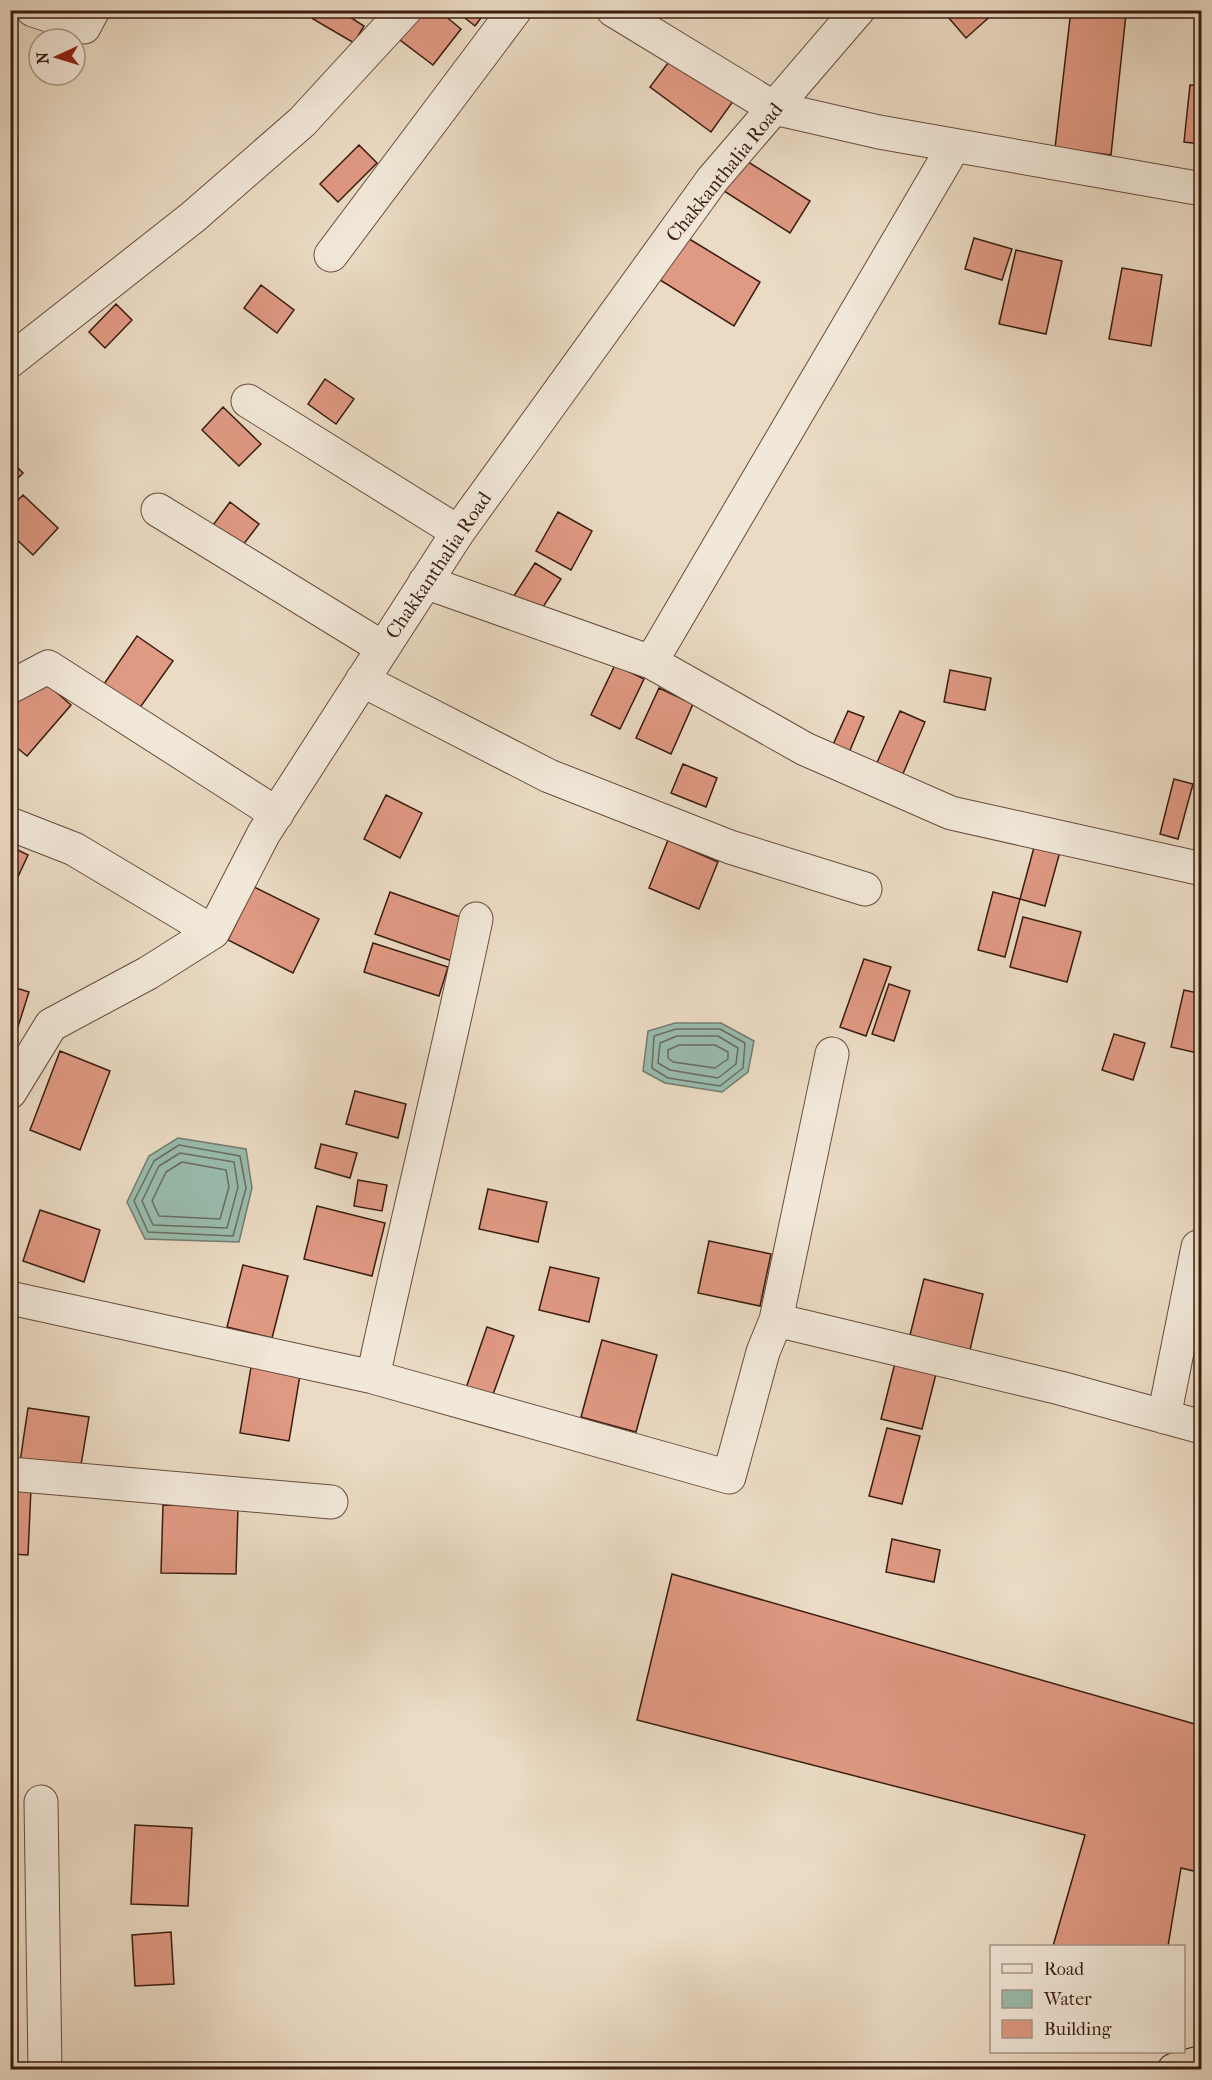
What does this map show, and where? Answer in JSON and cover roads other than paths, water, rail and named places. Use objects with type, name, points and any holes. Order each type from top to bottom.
[{"type":"highway","points":[[1174,2070],[1202,2062]]},
{"type":"street","points":[[33,10],[84,27],[93,10]]},
{"type":"street","points":[[331,255],[515,10]]},
{"type":"street","points":[[613,10],[774,108],[879,132],[1202,189]]},
{"type":"street","name":"Chakkanthalia Road","points":[[10,1092],[51,1025],[148,973],[213,932],[277,814],[458,532],[712,180],[858,10]]},
{"type":"street","points":[[10,361],[193,217],[302,122],[392,14]]},
{"type":"street","points":[[651,662],[954,146]]},
{"type":"street","points":[[248,401],[458,532]]},
{"type":"street","points":[[158,510],[383,648]]},
{"type":"street","points":[[425,582],[651,662],[805,749],[951,813],[1202,868]]},
{"type":"street","points":[[10,687],[48,667],[277,814]]},
{"type":"street","points":[[362,680],[549,776],[730,847],[865,889]]},
{"type":"street","points":[[10,824],[74,849],[213,932]]},
{"type":"street","points":[[374,1377],[411,1197],[439,1093],[476,919]]},
{"type":"street","points":[[10,1298],[374,1377],[729,1477],[764,1352],[776,1320],[831,1054]]},
{"type":"street","points":[[1164,1417],[1198,1246],[1202,1247]]},
{"type":"street","points":[[776,1320],[1060,1388],[1202,1427]]},
{"type":"street","points":[[10,1473],[331,1502]]},
{"type":"street","points":[[41,1802],[45,2070]]},
{"type":"water","points":[[675,1023],[721,1023],[754,1041],[748,1072],[722,1092],[665,1083],[643,1071],[648,1031]]},
{"type":"water","points":[[178,1138],[246,1149],[252,1188],[239,1242],[145,1239],[127,1202],[149,1156]]}]
